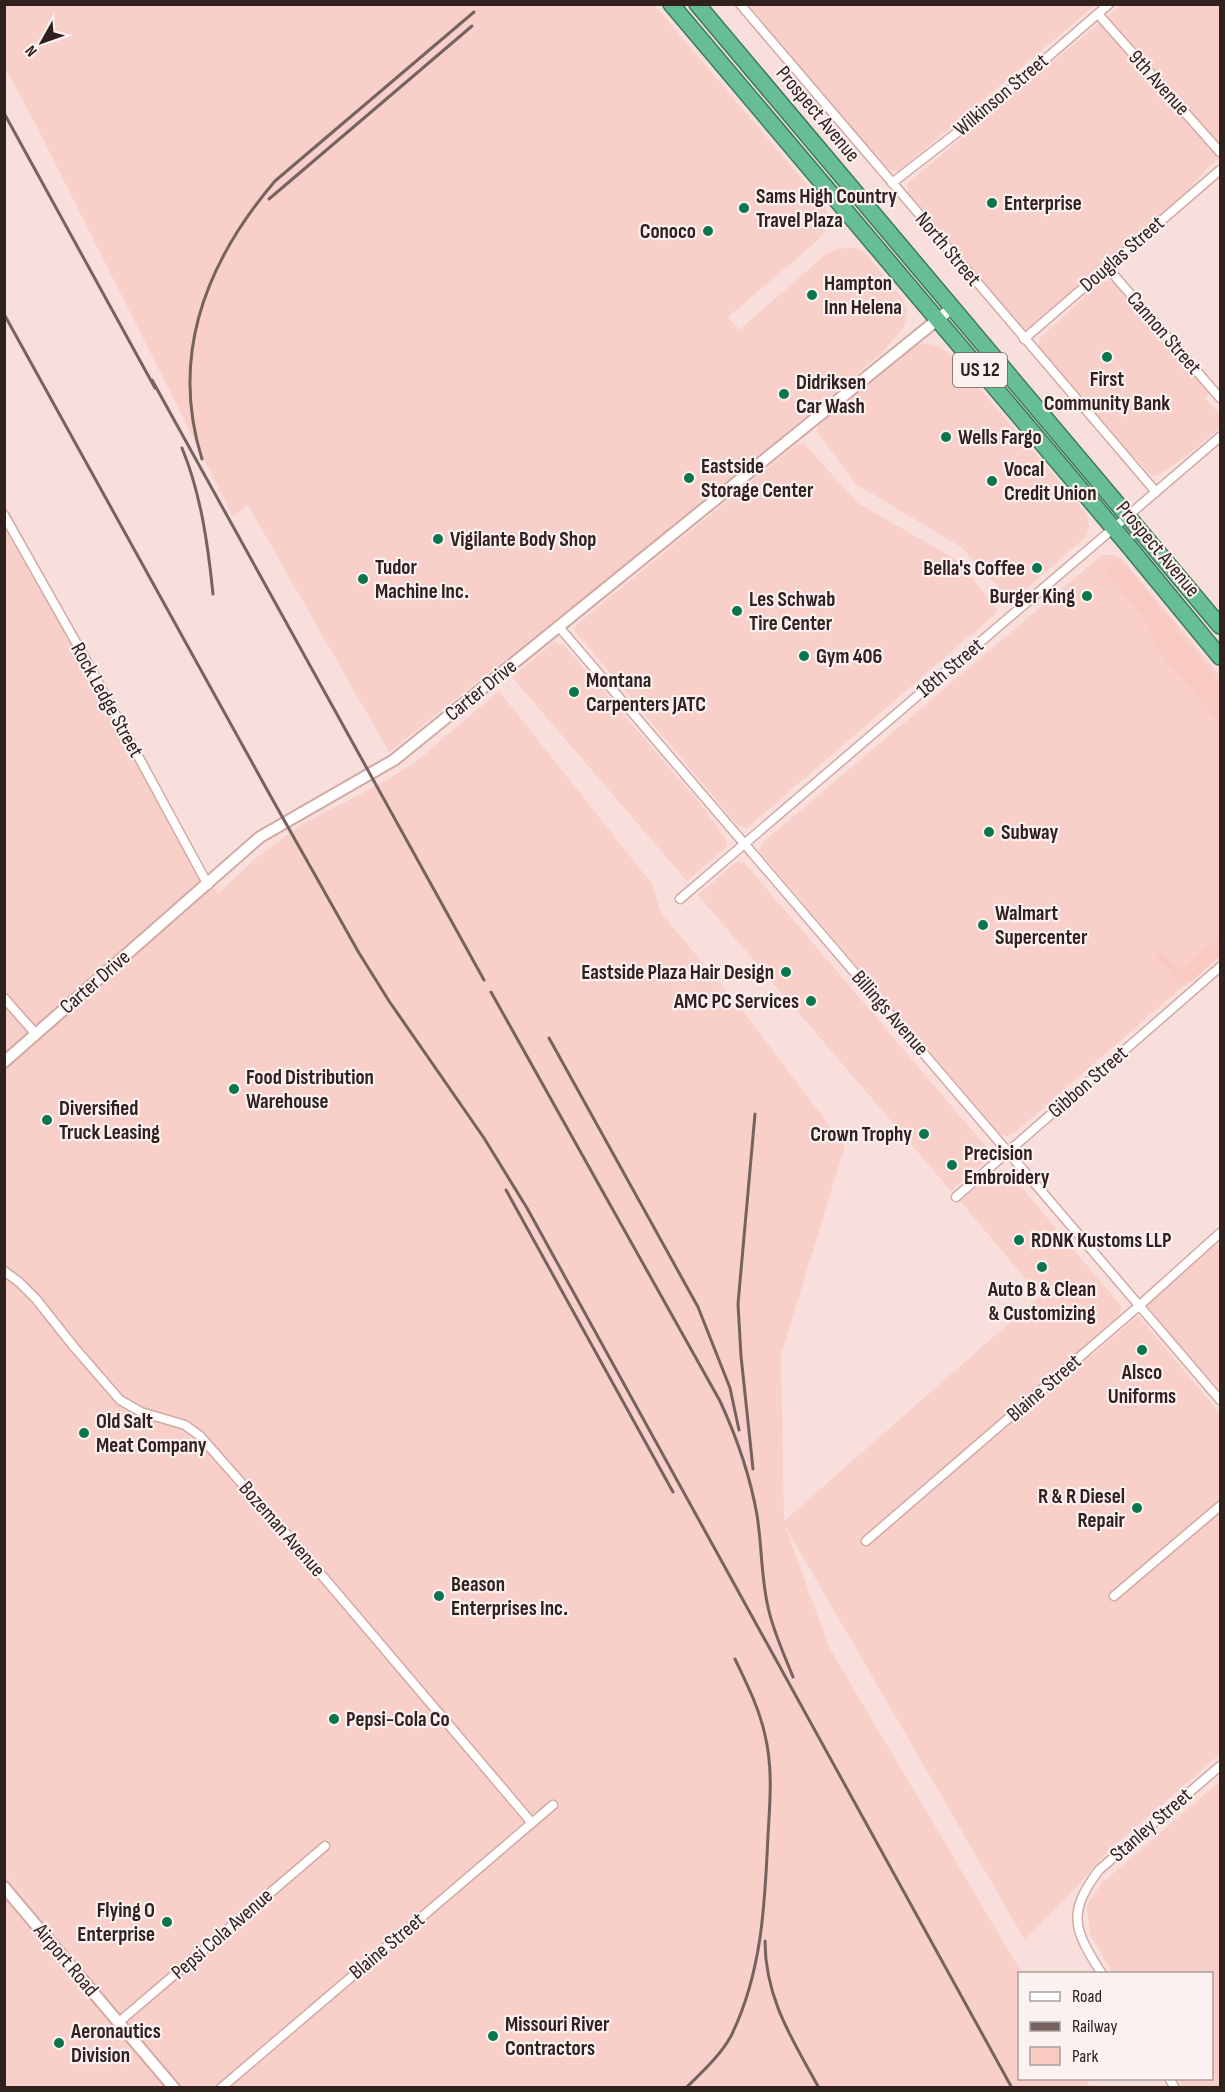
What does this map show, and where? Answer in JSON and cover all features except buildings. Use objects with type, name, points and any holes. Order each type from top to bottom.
[{"type":"highway","name":"Prospect Avenue","points":[[671,4],[1221,657]]},
{"type":"highway","name":"Prospect Avenue","points":[[697,4],[1221,626]]},
{"type":"street","name":"North Street","points":[[740,4],[1156,492]]},
{"type":"street","name":"Wilkinson Street","points":[[892,183],[990,107],[1109,4]]},
{"type":"street","name":"9th Avenue","points":[[1098,14],[1221,152]]},
{"type":"street","name":"Douglas Street","points":[[1024,339],[1221,170]]},
{"type":"street","name":"Cannon Street","points":[[1107,267],[1221,398]]},
{"type":"street","name":"Carter Drive","points":[[4,1062],[260,837],[394,760],[953,307]]},
{"type":"street","name":"18th Street","points":[[680,899],[1221,437]]},
{"type":"street","name":"Rock Ledge Street","points":[[4,515],[208,885]]},
{"type":"street","name":"Billings Avenue","points":[[560,627],[1221,1400]]},
{"type":"street","name":"Gibbon Street","points":[[956,1197],[1221,967]]},
{"type":"street","points":[[4,998],[35,1034]]},
{"type":"street","name":"Blaine Street","points":[[866,1541],[1221,1233]]},
{"type":"street","name":"Bozeman Avenue","points":[[4,1271],[36,1299],[120,1400],[141,1412],[185,1425],[200,1436],[303,1553],[532,1823]]},
{"type":"street","points":[[1114,1596],[1221,1506]]},
{"type":"street","name":"Stanley Street","points":[[1101,1972],[1085,1947],[1077,1923],[1077,1909],[1085,1888],[1099,1870],[1221,1766]]},
{"type":"street","name":"Blaine Street","points":[[220,2088],[553,1805]]},
{"type":"street","name":"Pepsi Cola Avenue","points":[[119,2022],[325,1846]]},
{"type":"street","name":"Airport Road","points":[[4,1887],[174,2088]]},
{"type":"shaded area","points":[[4,5],[654,5],[825,206],[828,214],[827,228],[817,241],[728,317],[739,330],[826,254],[837,249],[857,248],[866,254],[903,300],[907,311],[906,320],[903,328],[882,353],[691,512],[389,752],[248,505],[233,517],[5,67]]},
{"type":"shaded area","points":[[749,5],[1095,5],[899,171],[893,171],[884,166]]},
{"type":"shaded area","points":[[1121,5],[1220,5],[1220,157],[1180,199],[1024,331],[913,201],[908,192],[908,183]]},
{"type":"shaded area","points":[[1101,282],[1117,283],[1210,390],[1206,399],[1220,415],[1220,428],[1186,456],[1154,476],[1111,432],[1042,353],[1039,346],[1040,338]]},
{"type":"shaded area","points":[[924,343],[938,346],[951,355],[1087,514],[1089,528],[1086,537],[1018,596],[1006,595],[961,547],[856,484],[817,432],[819,424],[912,347]]},
{"type":"shaded area","points":[[797,444],[804,444],[859,504],[957,560],[997,609],[995,614],[747,828],[738,826],[574,630],[577,624]]},
{"type":"shaded area","points":[[4,502],[218,894],[256,858],[301,825],[413,764],[499,691],[652,884],[661,913],[739,1006],[845,1146],[781,1355],[784,1521],[1040,1296],[960,1201],[998,1170],[1007,1170],[1121,1306],[1119,1315],[1084,1346],[1091,1356],[1138,1316],[1220,1413],[1220,1754],[1106,1853],[1025,1940],[785,1526],[829,1647],[1021,1972],[1018,1972],[1018,2080],[1086,2080],[1090,2087],[5,2087],[5,1874],[77,1957],[4,1872]]},
{"type":"shaded area","points":[[1102,555],[1113,555],[1122,559],[1220,676],[1220,954],[1013,1134],[1007,1136],[1000,1134],[759,851],[762,843]]},
{"type":"shaded area","points":[[554,642],[564,645],[702,806],[726,839],[727,845],[724,849],[687,881],[512,677]]},
{"type":"shaded area","points":[[736,862],[744,862],[989,1150],[988,1159],[951,1191],[698,895]]},
{"type":"shaded area","points":[[1220,1240],[1220,1391],[1146,1305]]},
{"type":"shaded area","points":[[1220,1781],[1220,2087],[1184,2087],[1179,2080],[1213,2080],[1213,1972],[1112,1972],[1090,1934],[1087,1905],[1101,1884]]},
{"type":"green space","points":[[1119,559],[1175,625],[1176,633],[1220,683],[1220,723],[1156,647],[1144,617],[1106,572],[1115,560]]},
{"type":"green space","points":[[1220,937],[1220,956],[1192,981],[1186,983],[1186,986],[1180,984],[1157,955],[1161,951],[1175,967],[1182,969]]},
{"type":"railway","points":[[202,459],[193,420],[190,383],[193,346],[201,311],[213,276],[230,243],[275,181],[474,12]]},
{"type":"railway","points":[[269,199],[472,26]]},
{"type":"railway","points":[[4,113],[155,388]]},
{"type":"railway","points":[[4,314],[359,953],[389,1001],[484,1138],[527,1208],[1012,2088]]},
{"type":"railway","points":[[152,380],[484,980]]},
{"type":"railway","points":[[182,448],[189,465],[203,520],[213,594]]},
{"type":"railway","points":[[491,992],[720,1401],[751,1486],[759,1527],[764,1584],[770,1616],[793,1677]]},
{"type":"railway","points":[[549,1038],[698,1307],[730,1388],[739,1430]]},
{"type":"railway","points":[[753,1469],[738,1304],[755,1114]]},
{"type":"railway","points":[[506,1190],[673,1492]]},
{"type":"railway","points":[[686,2088],[716,2057],[731,2036],[756,1963],[763,1912],[770,1798],[769,1760],[759,1715],[735,1659]]},
{"type":"railway","points":[[765,1941],[766,1962],[775,2000],[790,2035],[819,2088]]},
{"type":"place","name":"Enterprise","points":[[992,203]]},
{"type":"place","name":"Sams High Country Travel Plaza","points":[[744,208]]},
{"type":"place","name":"Conoco","points":[[708,231]]},
{"type":"place","name":"Hampton Inn Helena","points":[[812,295]]},
{"type":"place","name":"First Community Bank","points":[[1107,357]]},
{"type":"place","name":"Didriksen Car Wash","points":[[784,394]]},
{"type":"place","name":"Wells Fargo","points":[[946,437]]},
{"type":"place","name":"Eastside Storage Center","points":[[689,478]]},
{"type":"place","name":"Vocal Credit Union","points":[[992,481]]},
{"type":"place","name":"Vigilante Body Shop","points":[[438,539]]},
{"type":"place","name":"Bella's Coffee","points":[[1037,568]]},
{"type":"place","name":"Tudor Machine Inc.","points":[[363,579]]},
{"type":"place","name":"Burger King","points":[[1087,596]]},
{"type":"place","name":"Les Schwab Tire Center","points":[[737,611]]},
{"type":"place","name":"Gym 406","points":[[804,656]]},
{"type":"place","name":"Montana Carpenters JATC","points":[[574,692]]},
{"type":"place","name":"Subway","points":[[989,832]]},
{"type":"place","name":"Walmart Supercenter","points":[[983,925]]},
{"type":"place","name":"Eastside Plaza Hair Design","points":[[786,972]]},
{"type":"place","name":"AMC PC Services","points":[[811,1001]]},
{"type":"place","name":"Food Distribution Warehouse","points":[[234,1089]]},
{"type":"place","name":"Diversified Truck Leasing","points":[[47,1120]]},
{"type":"place","name":"Crown Trophy","points":[[924,1134]]},
{"type":"place","name":"Precision Embroidery","points":[[952,1165]]},
{"type":"place","name":"RDNK Kustoms LLP","points":[[1019,1240]]},
{"type":"place","name":"Auto B & Clean & Customizing","points":[[1042,1267]]},
{"type":"place","name":"Alsco Uniforms","points":[[1142,1350]]},
{"type":"place","name":"Old Salt Meat Company","points":[[84,1433]]},
{"type":"place","name":"R & R Diesel Repair","points":[[1137,1508]]},
{"type":"place","name":"Beason Enterprises Inc.","points":[[439,1596]]},
{"type":"place","name":"Pepsi-Cola Co","points":[[334,1719]]},
{"type":"place","name":"Flying O Enterprise","points":[[167,1922]]},
{"type":"place","name":"Missouri River Contractors","points":[[493,2036]]},
{"type":"place","name":"Aeronautics Division","points":[[59,2043]]}]
